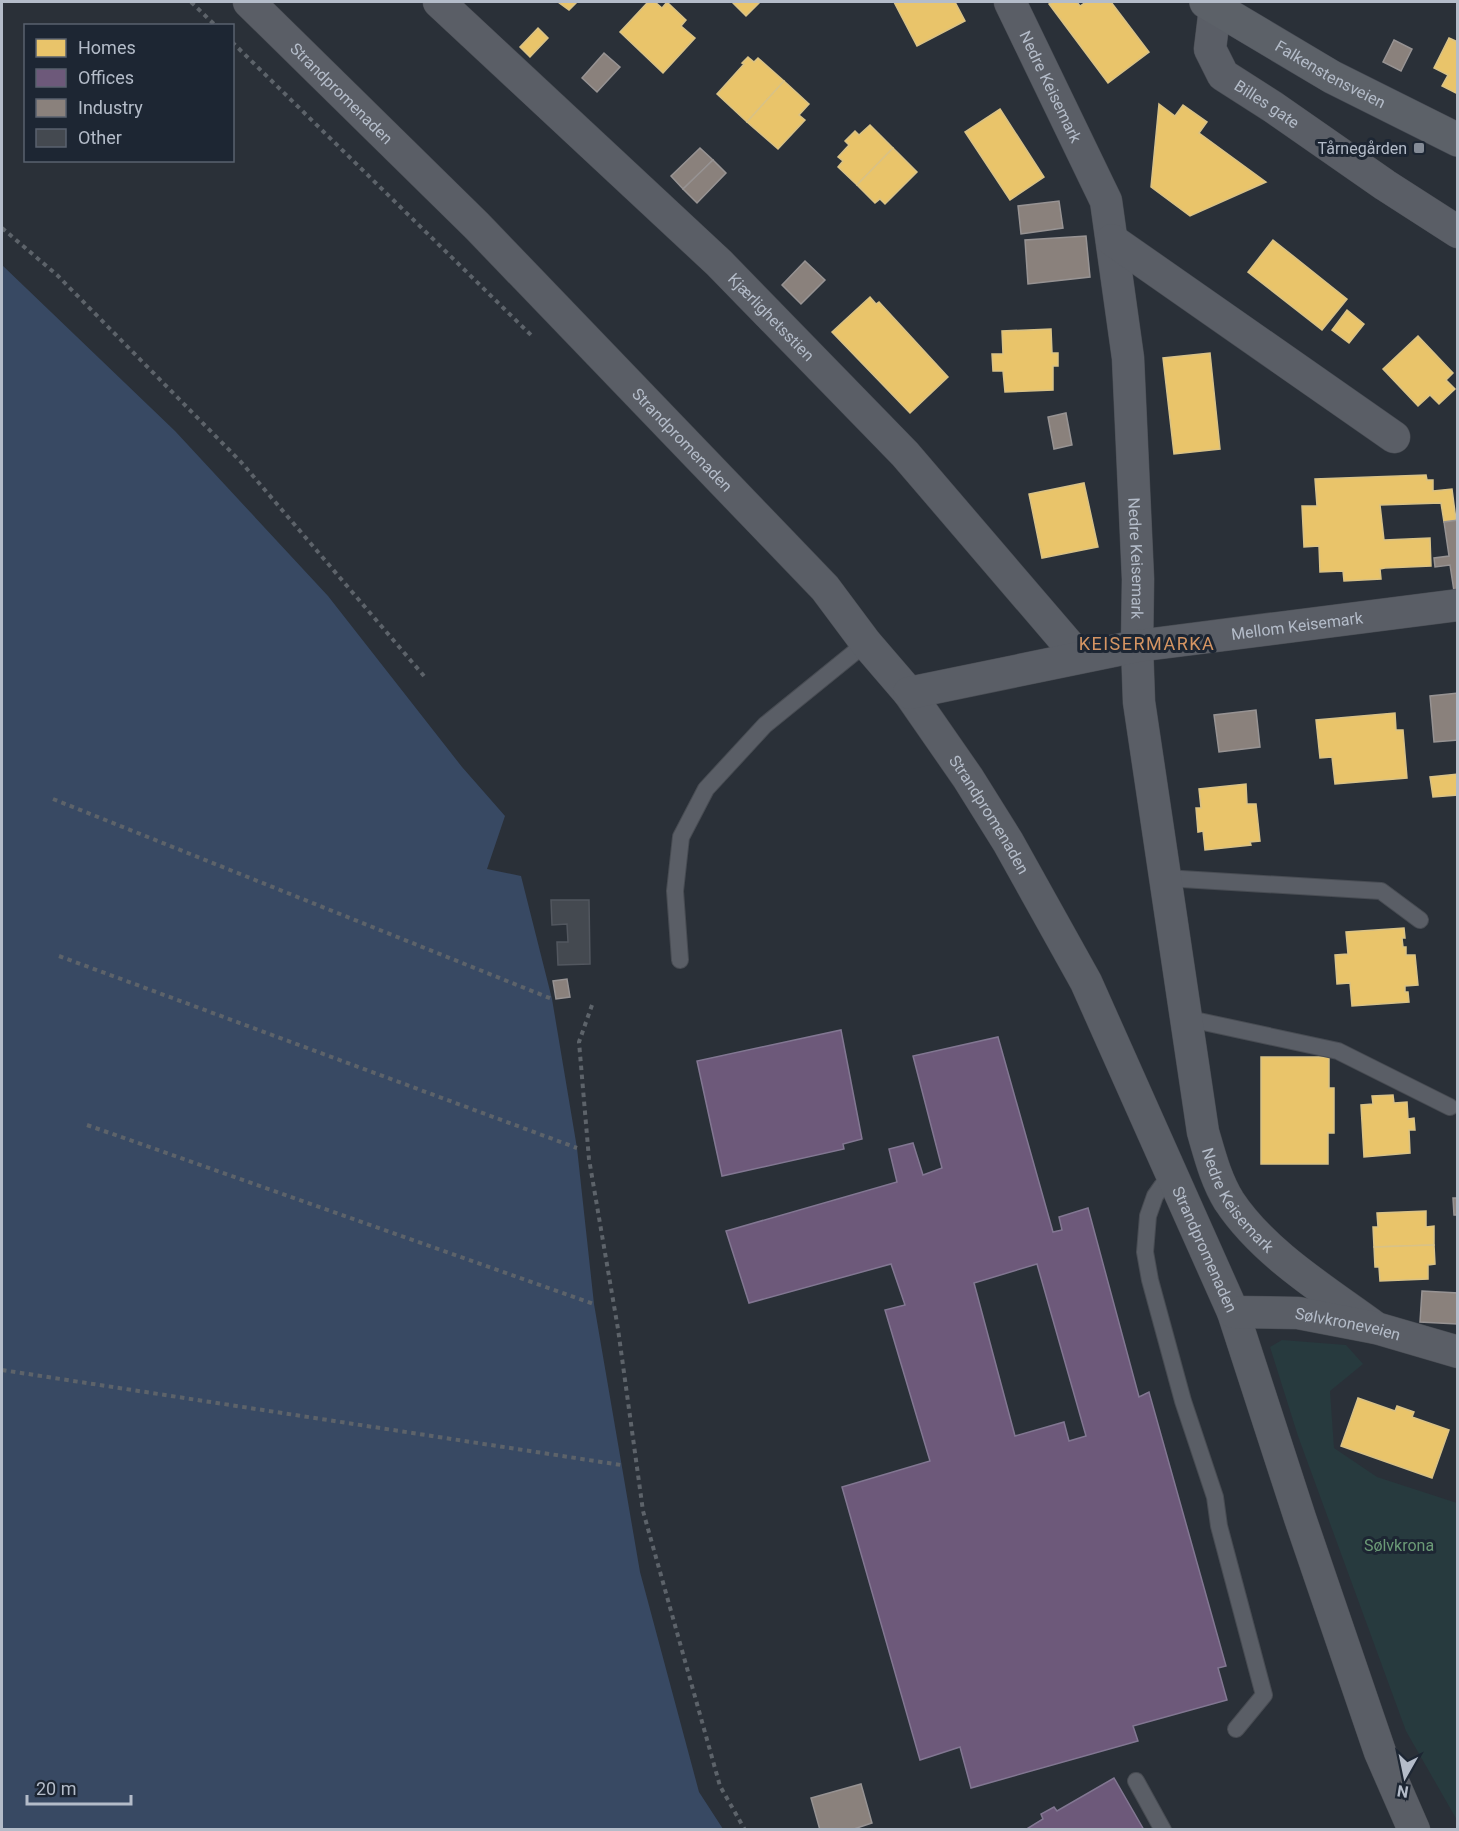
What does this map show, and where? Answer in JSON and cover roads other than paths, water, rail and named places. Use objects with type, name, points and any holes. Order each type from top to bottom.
[{"type":"main road","name":"Falkenstensveien","points":[[1211,5],[1332,77],[1458,140]]},
{"type":"street","name":"Strandpromenaden","points":[[249,2],[519,269],[825,588],[866,643],[909,693],[968,778],[1008,842],[1086,981],[1233,1312],[1296,1507],[1380,1752],[1414,1830]]},
{"type":"street","name":"Kjærlighetsstien","points":[[439,2],[719,263],[905,454],[1079,657]]},
{"type":"street","name":"Nedre Keisemark","points":[[1010,2],[1106,201],[1128,358],[1138,579],[1139,702],[1203,1132],[1215,1173],[1229,1201],[1256,1237],[1376,1328]]},
{"type":"street","name":"Billes gate","points":[[1211,5],[1210,49],[1223,75],[1273,106],[1458,232]]},
{"type":"street","points":[[1112,240],[1394,437]]},
{"type":"street","name":"Mellom Keisemark","points":[[909,693],[1137,646],[1458,605]]},
{"type":"street","name":"Sølvkroneveien","points":[[1233,1312],[1298,1313],[1376,1328],[1458,1352]]},
{"type":"lane","points":[[680,960],[675,891],[681,837],[706,789],[765,725],[866,643]]},
{"type":"lane","points":[[1165,878],[1381,891],[1420,920]]},
{"type":"lane","points":[[1185,1018],[1338,1051],[1450,1107]]},
{"type":"lane","points":[[1174,1179],[1162,1186],[1155,1196],[1148,1216],[1145,1252],[1150,1280],[1183,1401],[1215,1497],[1219,1526],[1264,1695],[1236,1729]]},
{"type":"lane","points":[[1136,1781],[1163,1830]]},
{"type":"water","points":[[2,265],[175,431],[328,596],[462,767],[505,816],[487,869],[521,876],[552,999],[577,1148],[594,1304],[640,1572],[699,1792],[723,1829],[2,1829]]},
{"type":"place","name":"Tårnegården","points":[[1419,148]]},
{"type":"district","name":"KEISERMARKA","points":[[1147,644]]},
{"type":"park label","name":"Sølvkrona","points":[[1399,1545]]}]
